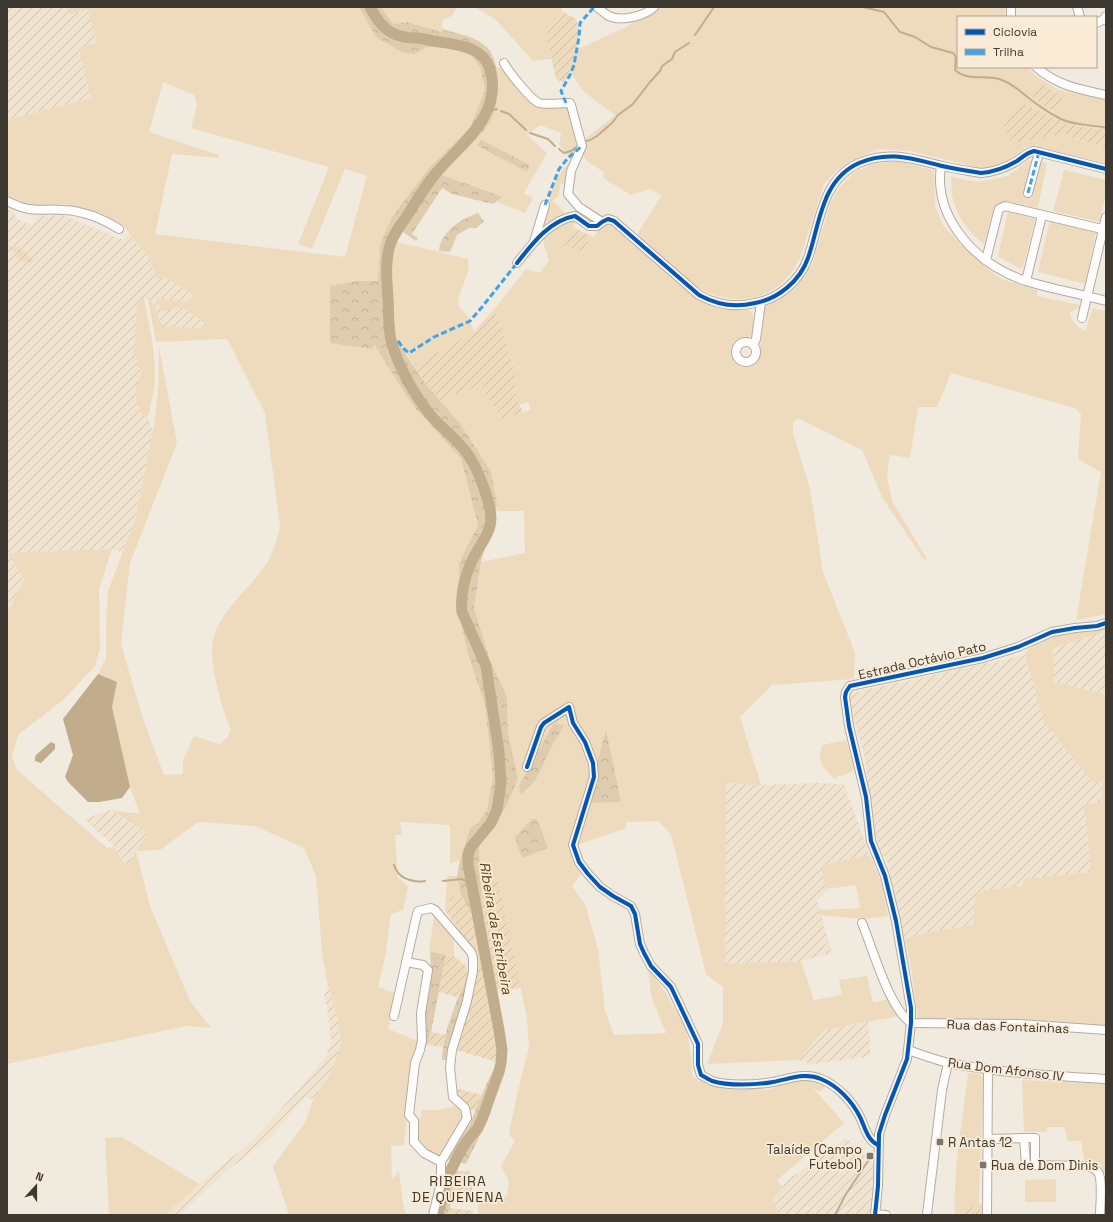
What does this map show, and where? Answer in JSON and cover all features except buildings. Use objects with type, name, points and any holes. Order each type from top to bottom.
[{"type":"street","points":[[596,7],[610,17],[619,18],[637,16],[654,7]]},
{"type":"street","points":[[1097,23],[1103,20],[1106,16]]},
{"type":"street","points":[[504,63],[507,70],[518,81],[529,97],[535,101],[540,104],[570,103],[582,146],[571,172],[568,194],[579,207],[602,222]]},
{"type":"street","points":[[1037,68],[1054,80],[1066,85],[1106,95]]},
{"type":"street","points":[[517,263],[534,242],[553,226],[566,218],[576,216],[589,226],[597,226],[608,220],[614,221],[699,295],[726,305],[741,306],[761,302],[774,297],[786,289],[799,275],[808,259],[824,202],[831,188],[842,173],[859,163],[879,156],[900,156],[941,166],[981,173],[990,173],[1003,169],[1029,152],[1039,152],[1106,169]]},
{"type":"street","points":[[1028,193],[1039,152]]},
{"type":"street","points":[[941,166],[941,189],[945,208],[950,220],[964,240],[986,260],[1006,273],[1026,281],[1106,300]]},
{"type":"street","points":[[7,201],[17,206],[32,210],[64,210],[83,213],[107,222],[120,229]]},
{"type":"street","points":[[534,242],[545,205]]},
{"type":"street","points":[[986,260],[999,209],[1008,206],[1104,230]]},
{"type":"street","points":[[1026,281],[1042,215]]},
{"type":"street","points":[[1082,318],[1106,217]]},
{"type":"street","points":[[753,345],[756,339],[761,302]]},
{"type":"street","name":"Estrada Octávio Pato","points":[[875,1214],[878,1186],[878,1145],[881,1126],[902,1072],[908,1050],[911,1008],[896,921],[885,876],[871,841],[866,797],[848,726],[845,697],[846,692],[850,686],[983,658],[1018,647],[1052,632],[1098,626],[1106,623]]},
{"type":"street","points":[[527,766],[541,727],[544,723],[569,707],[573,723],[585,742],[593,763],[594,777],[574,845],[579,862],[600,887],[631,906],[635,914],[640,944],[644,953],[659,976],[671,987],[698,1044],[698,1065],[701,1075],[713,1081],[739,1084],[773,1082],[798,1076],[810,1076],[822,1079],[849,1099],[860,1117],[869,1139],[878,1145]]},
{"type":"street","points":[[394,1016],[418,911],[431,908],[438,913],[471,952],[473,958],[473,971],[452,1050],[450,1067],[454,1097],[464,1108],[467,1118],[441,1162],[441,1183],[433,1215]]},
{"type":"street","points":[[862,923],[892,997],[905,1019],[911,1023]]},
{"type":"street","points":[[406,962],[423,965],[428,970],[421,1013],[422,1040],[415,1063],[409,1115],[414,1122],[414,1142],[424,1153],[441,1162]]},
{"type":"street","name":"Rua das Fontainhas","points":[[911,1023],[1020,1024],[1106,1030]]},
{"type":"street","name":"Rua Dom Afonso IV","points":[[908,1050],[948,1063],[988,1070],[1042,1076],[1106,1079]]},
{"type":"street","points":[[927,1215],[942,1090],[948,1063]]},
{"type":"street","points":[[987,1215],[988,1070]]},
{"type":"street","points":[[988,1138],[1024,1138],[1026,1165],[1086,1166],[1094,1168],[1098,1172],[1100,1178],[1100,1215]]},
{"type":"street","points":[[875,1214],[886,1215]]},
{"type":"shaded area","points":[[7,7],[98,7],[107,43],[81,56],[92,98],[7,120]]},
{"type":"shaded area","points":[[68,7],[359,7],[376,37],[415,54],[427,47],[451,48],[472,56],[480,67],[485,90],[470,128],[430,167],[380,245],[378,281],[357,281],[330,286],[372,349],[374,343],[411,403],[461,459],[478,525],[459,563],[458,611],[468,654],[485,705],[493,778],[487,810],[478,823],[470,828],[460,860],[450,863],[450,825],[400,822],[402,835],[395,835],[398,877],[408,887],[407,896],[403,910],[391,914],[385,957],[378,987],[398,994],[388,1029],[421,1042],[407,1116],[404,1145],[391,1146],[392,1180],[399,1171],[403,1204],[406,1215],[289,1215],[273,1166],[305,1123],[313,1100],[332,1071],[342,1040],[330,988],[328,987],[322,952],[316,876],[304,848],[255,826],[198,822],[160,850],[136,851],[148,833],[111,810],[140,814],[130,787],[112,707],[117,683],[98,674],[106,658],[108,591],[135,520],[153,431],[158,394],[159,347],[177,443],[130,563],[121,644],[143,719],[164,775],[183,774],[183,760],[194,736],[219,744],[228,737],[231,729],[226,718],[217,686],[213,666],[212,646],[219,623],[234,602],[267,563],[275,545],[280,526],[265,413],[227,339],[156,342],[148,298],[150,298],[163,327],[205,328],[206,324],[181,307],[161,311],[158,298],[189,302],[194,295],[168,279],[157,279],[149,258],[123,225],[100,213],[63,204],[28,204],[7,195],[7,120],[91,98],[79,48],[97,43],[88,9],[70,14]],"holes":[[[163,82],[194,95],[197,105],[191,128],[329,167],[298,244],[312,249],[345,169],[367,176],[345,257],[155,234],[172,154],[219,158],[219,155],[149,132]]]},
{"type":"shaded area","points":[[381,7],[457,7],[453,15],[441,21],[443,29],[441,33],[407,22],[393,24]]},
{"type":"shaded area","points":[[475,7],[561,7],[563,12],[547,32],[551,59],[533,61],[496,20]]},
{"type":"shaded area","points":[[657,7],[1005,7],[1005,16],[957,16],[957,68],[1028,68],[1036,76],[1059,90],[1106,100],[1106,130],[1068,124],[1024,104],[1060,134],[1106,148],[1106,163],[1032,146],[1025,148],[1004,163],[983,169],[910,151],[878,149],[851,161],[836,171],[824,184],[800,258],[791,273],[781,284],[769,292],[755,297],[741,299],[725,298],[710,293],[692,284],[636,236],[662,195],[650,189],[631,195],[603,178],[604,172],[588,162],[582,154],[587,142],[585,139],[615,115],[584,92],[570,72],[576,50],[624,28],[654,12]],"holes":[[[1046,85],[1064,98],[1053,112],[1030,97]]]},
{"type":"shaded area","points":[[563,12],[576,19],[578,27],[574,60],[564,83],[556,79],[547,39],[547,32]]},
{"type":"shaded area","points":[[496,67],[500,68],[517,82],[528,99],[569,106],[580,146],[569,156],[559,145],[561,133],[540,125],[527,135],[547,153],[524,193],[533,198],[525,213],[497,202],[502,198],[442,175],[488,124],[495,104]],"holes":[[[481,141],[530,165],[527,172],[478,147]]]},
{"type":"shaded area","points":[[1045,85],[1064,98],[1063,103],[1053,112],[1030,96]]},
{"type":"shaded area","points":[[1024,104],[1068,124],[1106,130],[1106,148],[1061,134],[1012,143],[1003,124]]},
{"type":"shaded area","points":[[575,156],[567,184],[560,184],[559,196],[553,201],[564,212],[564,215],[543,233],[542,231],[546,210],[555,182],[562,170]]},
{"type":"shaded area","points":[[1029,160],[1047,163],[1038,208],[1010,202],[999,204],[994,207],[984,244],[968,229],[956,210],[952,196],[951,177],[978,182],[1008,176]]},
{"type":"shaded area","points":[[901,162],[934,170],[935,205],[942,224],[961,245],[989,270],[1002,279],[1037,290],[1037,296],[1080,305],[1080,308],[1070,313],[1075,324],[1085,331],[1093,308],[1106,311],[1106,614],[1076,620],[1101,472],[1078,459],[1081,414],[1075,408],[951,373],[937,407],[918,407],[910,458],[890,455],[887,476],[892,501],[927,559],[924,560],[882,497],[862,450],[798,418],[793,422],[793,433],[810,489],[823,572],[855,653],[854,679],[772,685],[740,717],[761,785],[726,783],[725,964],[801,961],[814,1000],[842,995],[839,980],[867,976],[873,1003],[890,999],[899,1016],[824,1030],[798,1060],[707,1064],[723,1023],[723,987],[706,974],[671,835],[659,821],[626,822],[626,828],[568,848],[583,872],[572,886],[586,906],[598,950],[605,1011],[614,1035],[666,1033],[651,996],[648,969],[666,993],[687,1031],[691,1054],[692,1075],[699,1081],[750,1089],[767,1090],[777,1087],[789,1080],[804,1079],[820,1082],[826,1085],[820,1092],[813,1088],[844,1123],[777,1180],[783,1188],[773,1198],[779,1215],[478,1215],[479,1197],[501,1200],[507,1195],[509,1181],[501,1166],[515,1141],[509,1135],[529,1047],[527,1018],[498,881],[481,885],[479,846],[506,807],[518,779],[508,733],[507,697],[490,660],[474,608],[481,562],[525,553],[524,511],[496,511],[497,505],[440,400],[481,386],[501,419],[523,413],[531,409],[528,402],[520,405],[516,395],[515,374],[495,308],[526,269],[540,273],[549,261],[544,245],[544,238],[560,224],[572,219],[576,221],[564,247],[584,252],[591,236],[594,237],[603,226],[612,224],[697,298],[719,308],[749,310],[753,314],[752,333],[747,338],[736,343],[733,357],[742,366],[751,366],[754,364],[759,351],[766,306],[796,288],[806,275],[812,265],[831,202],[839,188],[853,173],[875,164]]},
{"type":"shaded area","points":[[1064,170],[1106,180],[1106,192],[1100,222],[1053,211]]},
{"type":"shaded area","points":[[7,209],[14,212],[16,219],[32,225],[38,216],[62,215],[123,240],[129,232],[149,258],[157,279],[168,279],[194,295],[189,302],[158,298],[181,307],[207,325],[205,328],[163,327],[150,298],[142,299],[147,416],[153,431],[135,520],[123,552],[112,549],[9,553],[24,579],[7,612]]},
{"type":"shaded area","points":[[1008,212],[1035,219],[1023,267],[1020,269],[998,256]]},
{"type":"shaded area","points":[[1050,220],[1096,232],[1085,284],[1038,272]]},
{"type":"shaded area","points":[[573,227],[591,236],[584,252],[564,247]]},
{"type":"shaded area","points":[[397,242],[468,259],[469,268],[458,300],[459,307],[469,318],[474,332],[414,365],[391,332],[392,265]]},
{"type":"shaded area","points":[[7,246],[22,249],[24,253],[26,252],[27,256],[33,258],[31,263],[16,258],[17,253],[7,248]]},
{"type":"shaded area","points":[[137,299],[144,299],[152,339],[155,370],[154,388],[149,414],[146,417],[141,411],[136,398],[137,384],[143,370],[137,367],[138,360],[135,359],[137,355],[133,354],[135,347]]},
{"type":"shaded area","points":[[495,308],[515,374],[516,395],[523,413],[501,419],[481,386],[440,400],[425,383],[414,365],[474,332]]},
{"type":"shaded area","points":[[112,549],[99,589],[100,649],[95,666],[63,700],[18,735],[12,757],[17,770],[107,848],[114,847],[126,867],[136,851],[150,906],[190,1001],[211,1028],[186,1026],[7,1064],[7,612],[24,579],[8,553]]},
{"type":"shaded area","points":[[1106,628],[1106,695],[1054,682],[1053,648]]},
{"type":"shaded area","points":[[1106,628],[1106,631],[1053,648],[1054,682],[1106,695],[1106,1026],[1049,1022],[918,1020],[911,967],[905,939],[929,932],[973,925],[976,894],[987,890],[1022,886],[1025,879],[1091,872],[1084,804],[1101,802],[1102,781],[1093,783],[1044,721],[1025,654],[1031,647],[1050,637]]},
{"type":"shaded area","points":[[1030,654],[1102,781],[1101,802],[1084,804],[1091,872],[1025,879],[1022,886],[987,890],[976,894],[973,925],[929,932],[902,940],[888,863],[879,849],[872,820],[865,759],[848,697],[851,693]]},
{"type":"shaded area","points":[[98,674],[117,682],[112,707],[130,787],[122,798],[99,802],[88,802],[65,777],[73,755],[63,719]]},
{"type":"shaded area","points":[[846,740],[855,770],[841,776],[839,775],[835,779],[824,768],[820,750],[822,745]]},
{"type":"shaded area","points":[[51,742],[55,744],[55,749],[41,763],[35,761],[36,755]]},
{"type":"shaded area","points":[[726,783],[761,785],[817,783],[844,784],[870,857],[824,866],[828,891],[817,901],[832,953],[801,961],[725,964]]},
{"type":"shaded area","points":[[111,810],[148,833],[126,867],[112,844],[84,819]]},
{"type":"shaded area","points":[[870,855],[883,888],[888,916],[862,919],[819,915],[817,910],[860,908],[856,885],[826,889],[822,870],[823,865]]},
{"type":"shaded area","points":[[447,876],[457,876],[461,895],[451,897],[445,910]]},
{"type":"shaded area","points":[[498,881],[521,988],[496,990],[484,925],[481,885]]},
{"type":"shaded area","points":[[461,895],[472,914],[477,940],[469,944],[445,910],[451,897]]},
{"type":"shaded area","points":[[436,913],[454,938],[454,956],[451,954],[446,955],[429,950],[434,917]]},
{"type":"shaded area","points":[[477,940],[482,963],[478,965],[469,944]]},
{"type":"shaded area","points":[[451,954],[466,966],[468,975],[457,997],[439,992],[446,955]]},
{"type":"shaded area","points":[[482,963],[494,1012],[497,1062],[456,1050],[476,979],[478,965]]},
{"type":"shaded area","points":[[328,987],[330,988],[342,1040],[332,1071],[313,1100],[305,1097],[270,1138],[224,1173],[180,1215],[165,1215],[199,1184],[252,1141],[294,1095],[327,1055],[331,1041],[324,995]]},
{"type":"shaded area","points":[[868,1022],[871,1056],[807,1065],[807,1062],[798,1060],[824,1030]]},
{"type":"shaded area","points":[[431,1032],[446,1035],[442,1047],[427,1045]]},
{"type":"shaded area","points":[[968,1073],[979,1074],[983,1079],[979,1203],[982,1204],[982,1215],[955,1215],[955,1180]]},
{"type":"shaded area","points":[[1022,1080],[1106,1084],[1106,1208],[1104,1209],[1105,1174],[1100,1163],[1084,1160],[1081,1141],[1068,1141],[1064,1127],[1048,1127],[1046,1132],[1024,1132]]},
{"type":"shaded area","points":[[455,1088],[482,1095],[476,1110],[470,1109],[463,1103]]},
{"type":"shaded area","points":[[456,1106],[463,1115],[462,1120],[440,1157],[425,1147],[418,1138],[417,1133],[422,1110],[439,1110]]},
{"type":"shaded area","points":[[122,1137],[199,1184],[165,1215],[109,1215],[105,1138]]},
{"type":"shaded area","points":[[846,1138],[876,1166],[871,1215],[753,1215],[767,1195]]},
{"type":"shaded area","points":[[455,1171],[469,1171],[473,1195],[452,1192]]},
{"type":"shaded area","points":[[1056,1179],[1056,1202],[1025,1202],[1025,1180]]},
{"type":"shaded area","points":[[966,1207],[980,1207],[980,1215],[965,1215]]},
{"type":"shaded area","points":[[450,1208],[473,1211],[472,1215],[447,1215]]},
{"type":"green space","points":[[359,7],[381,7],[393,24],[407,22],[441,32],[443,29],[474,39],[483,44],[489,50],[497,71],[498,83],[496,107],[488,125],[442,175],[503,197],[493,204],[452,194],[442,188],[412,234],[418,238],[416,241],[403,232],[400,236],[395,248],[392,265],[391,332],[425,383],[461,425],[491,472],[497,505],[481,562],[474,608],[490,660],[507,697],[508,733],[518,779],[506,807],[479,846],[481,890],[492,971],[504,1034],[504,1068],[490,1115],[466,1164],[446,1159],[470,1124],[497,1062],[497,1046],[492,1005],[472,914],[461,895],[457,876],[460,860],[470,828],[478,823],[487,810],[493,778],[485,705],[468,654],[458,611],[459,563],[478,525],[461,459],[411,403],[374,344],[373,349],[330,343],[330,286],[357,281],[378,281],[380,245],[392,217],[430,167],[470,128],[485,90],[480,67],[472,56],[451,48],[427,47],[415,54],[404,53],[376,37]]},
{"type":"green space","points":[[481,140],[530,165],[527,172],[477,146]]},
{"type":"green space","points":[[478,213],[484,222],[476,228],[469,228],[457,235],[450,252],[439,251],[444,237],[453,227],[459,222]]},
{"type":"green space","points":[[554,723],[564,726],[554,742],[535,781],[521,795],[519,786]]},
{"type":"green space","points":[[606,730],[621,802],[589,803],[598,783],[596,767]]},
{"type":"green space","points":[[532,819],[537,819],[548,848],[522,858],[515,837]]},
{"type":"green space","points":[[430,951],[446,955],[431,1032],[427,1045],[424,1043],[425,1018],[431,969]]},
{"type":"green space","points":[[468,975],[469,977],[446,1060],[442,1060],[447,1028]]},
{"type":"green space","points":[[443,1165],[455,1169],[450,1208],[447,1215],[435,1215]]},
{"type":"waterway","name":"Ribeira da Estribeira","points":[[370,7],[382,25],[388,31],[395,34],[404,37],[420,38],[470,48],[482,56],[487,62],[490,69],[493,86],[490,102],[476,130],[432,178],[396,232],[390,245],[387,267],[389,330],[393,348],[410,385],[420,401],[433,418],[462,447],[478,472],[488,501],[491,520],[488,533],[476,553],[467,573],[462,593],[462,612],[486,666],[499,752],[501,784],[497,810],[491,823],[471,847],[468,855],[468,864],[502,1050],[499,1072],[482,1119],[478,1128],[467,1141],[459,1154],[446,1180],[438,1215]]},
{"type":"waterway","points":[[695,35],[714,7]]},
{"type":"waterway","points":[[863,7],[884,12],[900,32],[915,37],[931,47],[953,53],[956,57],[955,70],[960,73],[971,77],[1003,80],[1061,119],[1072,123],[1106,128]]},
{"type":"waterway","points":[[583,142],[597,136],[613,122],[618,115],[633,104],[660,71],[662,66],[672,59],[675,52],[689,43]]},
{"type":"waterway","points":[[486,112],[497,109]]},
{"type":"waterway","points":[[501,111],[509,114],[526,130]]},
{"type":"waterway","points":[[530,133],[548,139],[555,146]]},
{"type":"waterway","points":[[559,149],[564,153],[571,151],[578,146]]},
{"type":"waterway","points":[[394,865],[399,874],[405,878],[413,881],[425,881]]},
{"type":"waterway","points":[[443,881],[461,879],[471,882]]},
{"type":"waterway","points":[[835,1215],[846,1194],[868,1161]]},
{"type":"marked path","points":[[566,103],[561,91],[574,65],[580,23],[594,7]]},
{"type":"marked path","points":[[545,205],[559,169],[568,158],[582,146]]},
{"type":"marked path","points":[[1028,193],[1039,152]]},
{"type":"marked path","points":[[398,341],[409,353],[434,337],[470,321],[517,263]]},
{"type":"cycle path","points":[[517,263],[542,234],[566,218],[575,216],[589,226],[597,226],[608,219],[614,221],[699,295],[726,305],[748,305],[772,298],[787,288],[800,274],[808,258],[819,217],[829,192],[837,180],[846,171],[859,163],[870,159],[891,156],[981,173],[1004,168],[1034,151],[1106,169]]},
{"type":"cycle path","points":[[875,1215],[878,1186],[879,1134],[907,1059],[911,1008],[896,921],[885,876],[871,841],[866,797],[849,726],[845,697],[846,692],[850,686],[983,658],[1018,647],[1052,632],[1097,626],[1106,623]]},
{"type":"cycle path","points":[[527,767],[541,727],[544,723],[569,707],[573,723],[585,742],[593,763],[594,777],[573,845],[579,862],[600,887],[631,906],[635,914],[640,944],[644,953],[651,966],[671,987],[698,1044],[698,1065],[701,1075],[718,1083],[734,1084],[766,1083],[803,1076],[821,1079],[839,1090],[849,1100],[860,1117],[869,1137],[878,1145]]},
{"type":"place","name":"R Antas 12","points":[[940,1142]]},
{"type":"place","name":"Talaíde (Campo Futebol)","points":[[870,1156]]},
{"type":"place","name":"Rua de Dom Dinis","points":[[983,1165]]},
{"type":"district","name":"RIBEIRA DE QUENENA","points":[[458,1190]]}]
